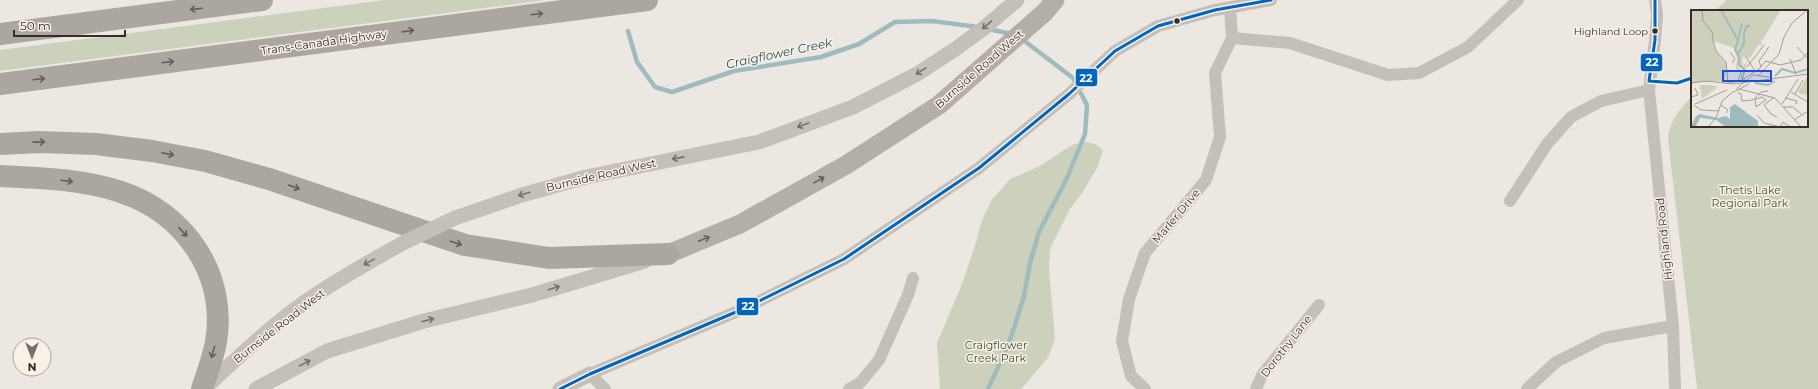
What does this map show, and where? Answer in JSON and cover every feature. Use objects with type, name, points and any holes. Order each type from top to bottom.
[{"type":"highway","points":[[0,34],[262,0]]},
{"type":"highway","name":"Trans-Canada Highway","points":[[0,84],[647,0]]},
{"type":"highway","points":[[0,144],[39,142],[96,144],[152,151],[205,161],[269,179],[465,245],[549,258],[668,254]]},
{"type":"highway","points":[[0,176],[40,178],[80,183],[121,192],[151,205],[174,222],[194,244],[207,267],[214,287],[218,314],[216,342],[203,389]]},
{"type":"main road","name":"Burnside Road West","points":[[668,254],[740,224],[846,165],[939,105],[1038,18],[1055,0]]},
{"type":"street","name":"Burnside Road West","points":[[203,389],[249,347],[308,300],[353,271],[402,243],[455,218],[522,194],[586,177],[759,142],[853,107],[917,74],[954,50],[984,28],[1017,0]]},
{"type":"street","points":[[560,389],[590,374],[743,309],[844,258],[979,168],[1068,94],[1115,51],[1158,26],[1230,8],[1271,0]]},
{"type":"street","points":[[1232,38],[1290,43],[1388,76],[1419,73],[1468,47],[1518,0]]},
{"type":"street","name":"Highland Road","points":[[1655,0],[1657,15],[1656,41],[1649,90],[1673,326],[1675,389]]},
{"type":"street","name":"Marler Drive","points":[[1145,389],[1131,376],[1122,341],[1129,299],[1145,253],[1206,180],[1220,137],[1215,74],[1232,38],[1230,8]]},
{"type":"street","points":[[1510,202],[1547,144],[1571,117],[1601,101],[1649,90]]},
{"type":"street","name":"Burnside Road West","points":[[256,389],[327,351],[424,321],[532,295],[668,254]]},
{"type":"street","points":[[849,389],[860,383],[879,360],[882,350],[908,295],[913,278]]},
{"type":"street","name":"Dorothy Lane","points":[[1256,389],[1262,375],[1319,305]]},
{"type":"street","points":[[1528,389],[1556,362],[1604,338],[1673,326]]},
{"type":"street","points":[[590,374],[605,389]]},
{"type":"green space","points":[[385,0],[546,0],[0,71],[0,50]]},
{"type":"green space","name":"Thetis Lake Regional Park","points":[[1726,0],[1818,0],[1818,389],[1697,389],[1668,139],[1670,127],[1679,111],[1691,97],[1691,127],[1808,127],[1808,10],[1716,10]]},
{"type":"green space","name":"Craigflower Creek Park","points":[[1086,142],[1095,144],[1103,150],[1097,168],[1082,193],[1070,209],[1050,249],[1049,269],[1055,339],[1048,358],[1021,389],[940,389],[937,343],[962,284],[982,220],[991,201],[1010,179],[1040,166],[1075,144]]},
{"type":"waterway","name":"Craigflower Creek","points":[[628,31],[637,62],[655,87],[672,92],[734,71],[821,57],[859,44],[895,22],[932,21],[978,27]]},
{"type":"waterway","name":"Craigflower Creek","points":[[988,29],[1012,34]]},
{"type":"waterway","name":"Craigflower Creek","points":[[988,389],[1008,345],[1015,325],[1024,296],[1030,263],[1039,232],[1067,178],[1085,134],[1087,105],[1073,78],[1022,39]]},
{"type":"transit line","name":"22","points":[[560,389],[590,374],[743,309],[844,259],[979,168],[1069,94],[1115,51],[1158,26],[1215,10],[1271,0]]},
{"type":"transit line","name":"22","points":[[1655,0],[1655,40],[1649,81],[1677,83],[1691,78]]},
{"type":"place","name":"Highland Loop","points":[[1655,31]]}]
